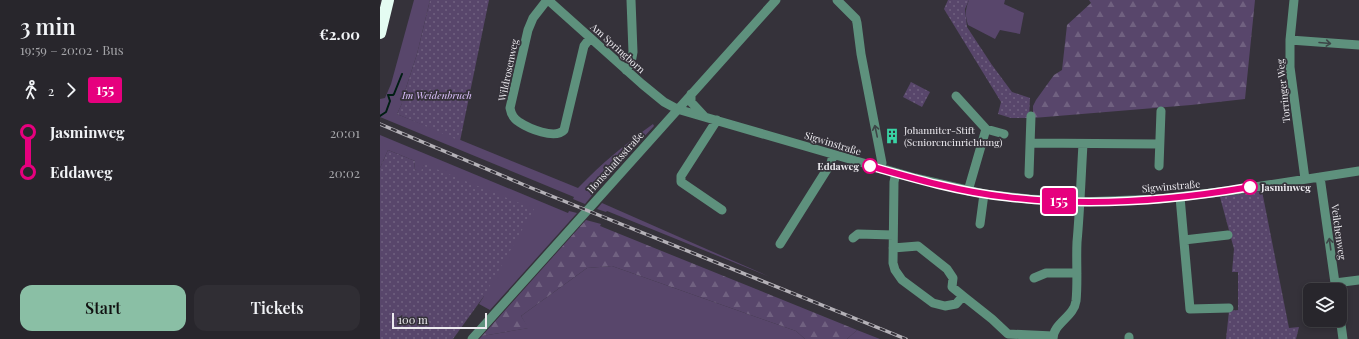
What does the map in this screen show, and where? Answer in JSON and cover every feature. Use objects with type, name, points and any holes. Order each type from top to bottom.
[{"type":"highway","points":[[380,33],[388,0]]},
{"type":"street","name":"Am Springborn","points":[[547,0],[660,99],[677,109]]},
{"type":"street","name":"Wildrosenweg","points":[[547,0],[533,18],[528,30],[510,108],[511,112],[518,121],[546,134],[554,135],[561,133],[564,130],[584,46],[590,38]]},
{"type":"street","points":[[626,70],[631,63],[633,52],[631,0]]},
{"type":"street","name":"Honschaftsstraße","points":[[472,339],[776,0]]},
{"type":"street","points":[[837,0],[856,19],[859,44],[882,163],[881,169]]},
{"type":"street","name":"Torringer Weg","points":[[1294,0],[1290,40],[1290,74],[1305,179]]},
{"type":"street","points":[[1290,40],[1359,45]]},
{"type":"street","points":[[692,94],[691,102],[705,117]]},
{"type":"street","points":[[956,96],[986,129],[1004,134]]},
{"type":"street","name":"Sigwinstraße","points":[[677,109],[896,173],[968,191],[1022,199],[1080,202],[1158,199],[1229,191],[1359,171]]},
{"type":"street","points":[[1159,166],[1162,111]]},
{"type":"street","points":[[1029,174],[1031,116]]},
{"type":"street","points":[[717,120],[681,176],[681,182],[722,210]]},
{"type":"street","points":[[968,191],[986,129]]},
{"type":"street","points":[[1030,142],[1160,144]]},
{"type":"street","points":[[893,248],[918,246],[947,269],[953,278],[952,287],[992,319],[1008,334],[1053,338],[1060,324],[1072,312],[1076,302],[1083,144]]},
{"type":"street","points":[[780,244],[831,163],[833,155]]},
{"type":"street","points":[[896,173],[894,182],[893,235],[893,263],[895,270],[902,280],[933,303],[945,306],[956,304],[963,296]]},
{"type":"street","name":"Veilchenweg","points":[[1320,177],[1335,283]]},
{"type":"street","points":[[980,224],[984,194]]},
{"type":"street","points":[[1180,197],[1190,309],[1229,308]]},
{"type":"street","points":[[853,238],[858,234],[893,235]]},
{"type":"street","points":[[1184,240],[1228,235]]},
{"type":"street","points":[[1034,278],[1046,273],[1077,273]]},
{"type":"street","points":[[1347,284],[1359,280]]},
{"type":"street","points":[[1341,327],[1343,339]]},
{"type":"green space","points":[[414,0],[430,0],[417,54],[404,94],[405,97],[397,114],[578,188],[623,146],[653,124],[654,126],[617,166],[610,167],[602,173],[595,182],[598,188],[585,204],[573,199],[574,197],[380,117],[380,99],[385,98],[391,84]]},
{"type":"green space","name":"Im Weidenbruch","points":[[430,0],[489,0],[460,141],[397,114],[405,97],[404,94],[417,54]]},
{"type":"green space","points":[[948,0],[969,0],[965,9],[967,27],[1012,92],[1030,98],[1029,118],[1011,118],[998,114],[1001,102],[944,9]]},
{"type":"green space","points":[[969,0],[1005,0],[1004,4],[1024,13],[1020,34],[1000,30],[995,39],[968,25],[966,12]]},
{"type":"green space","points":[[1089,0],[1255,0],[1245,99],[1033,118],[1033,106],[1036,100],[1054,75],[1062,70],[1067,25],[1091,3]]},
{"type":"green space","points":[[911,82],[930,92],[922,107],[903,97]]},
{"type":"green space","points":[[380,135],[568,213],[569,211],[577,213],[490,310],[479,304],[484,296],[424,165],[421,172],[414,169],[415,161],[388,150],[380,168]]},
{"type":"green space","points":[[388,150],[415,161],[414,169],[421,171],[424,164],[534,209],[484,296],[453,339],[380,339],[380,168]]},
{"type":"green space","points":[[1262,191],[1289,328],[1299,327],[1296,339],[1226,339],[1229,311],[1238,310],[1238,272],[1232,272],[1234,249],[1220,197]]},
{"type":"green space","points":[[602,203],[770,277],[607,211],[597,209]]},
{"type":"green space","points":[[586,220],[601,224],[600,226],[857,330],[847,339],[805,339],[796,331],[612,266],[587,268],[521,316],[529,328],[482,336]]},
{"type":"green space","points":[[612,266],[796,331],[805,339],[479,339],[482,336],[528,328],[521,316],[587,268]]},
{"type":"green space","points":[[857,330],[880,339],[847,339]]},
{"type":"waterway","points":[[380,116],[386,112],[390,101],[388,95],[394,94],[402,74]]},
{"type":"railway","points":[[380,124],[529,187],[906,339]]},
{"type":"bus line","name":"155","points":[[870,166],[968,191],[1037,200],[1080,202],[1158,199],[1229,191],[1250,187]]},
{"type":"place","name":"Johanniter-Stift (Senioreneinrichtung)","points":[[892,136]]},
{"type":"place","name":"Eddaweg","points":[[870,166]]},
{"type":"place","name":"Jasminweg","points":[[1250,187]]}]
